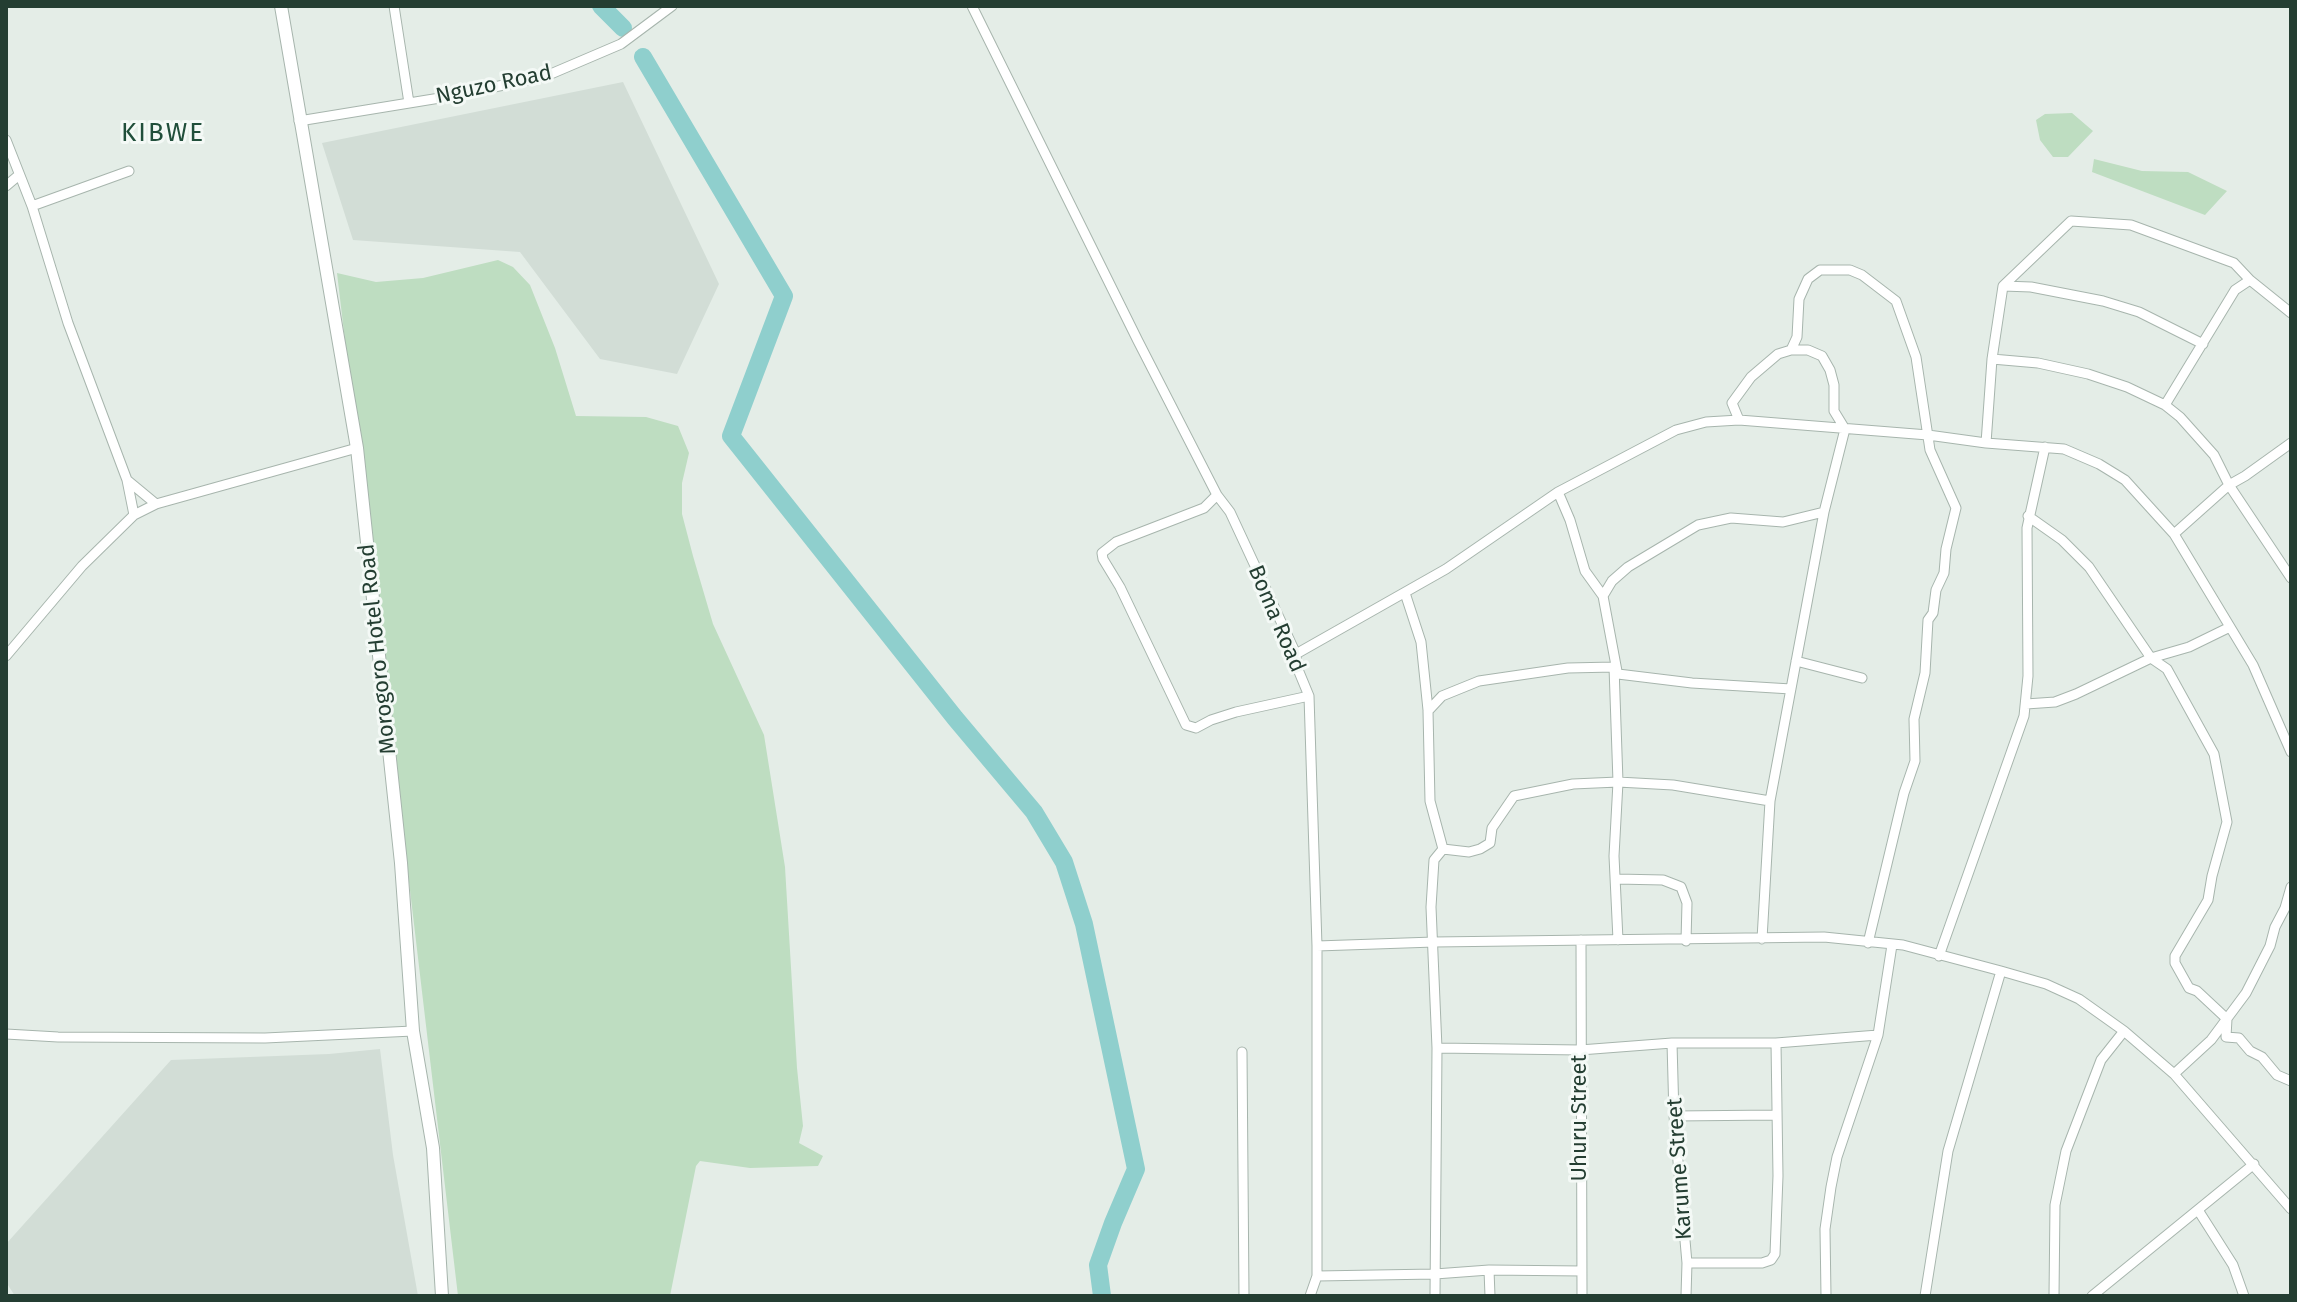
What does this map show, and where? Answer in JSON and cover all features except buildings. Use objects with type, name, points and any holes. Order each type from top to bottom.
[{"type":"street","name":"Morogoro Hotel Road","points":[[281,6],[357,448],[401,863],[413,1031],[433,1148],[442,1296]]},
{"type":"street","points":[[394,6],[409,103]]},
{"type":"street","name":"Nguzo Road","points":[[299,121],[546,76],[621,44],[672,6]]},
{"type":"street","name":"Boma Road","points":[[972,6],[1217,495],[1230,512],[1296,654],[1297,667],[1309,696],[1317,946],[1317,1276],[1310,1296]]},
{"type":"street","points":[[6,140],[32,206],[68,323],[127,480],[134,515]]},
{"type":"street","points":[[32,206],[129,171]]},
{"type":"street","points":[[6,186],[19,175]]},
{"type":"street","points":[[1986,443],[1992,359],[2003,286],[2071,221],[2131,225],[2234,263],[2291,313]]},
{"type":"street","points":[[1791,350],[1797,337],[1799,299],[1811,276],[1820,270],[1850,270],[1862,275],[1896,301],[1916,357],[1935,464],[1956,508],[1944,573],[1936,590],[1933,613],[1928,620],[1925,673],[1914,719],[1915,761],[1904,793],[1868,943]]},
{"type":"street","points":[[2165,405],[2235,290],[2250,280]]},
{"type":"street","points":[[2003,286],[2031,287],[2103,301],[2149,317],[2203,344]]},
{"type":"street","points":[[1739,420],[1732,403],[1743,385],[1773,357],[1791,350],[1818,353],[1826,361],[1834,385],[1834,411],[1845,429],[1824,512],[1770,801],[1762,939]]},
{"type":"street","points":[[1992,359],[2038,363],[2088,374],[2127,387],[2165,405],[2214,455],[2229,485],[2291,578]]},
{"type":"street","points":[[1296,654],[1484,545],[1558,492],[1676,430],[1706,422],[1739,420],[1928,435],[2064,449],[2099,464],[2125,480],[2174,534],[2253,665],[2291,752]]},
{"type":"street","points":[[2174,534],[2229,485],[2291,443]]},
{"type":"street","points":[[1939,956],[2018,736],[2026,704],[2028,516],[2045,447]]},
{"type":"street","points":[[6,656],[82,566],[134,515],[156,504],[357,448]]},
{"type":"street","points":[[127,480],[156,504]]},
{"type":"street","points":[[1558,492],[1585,571],[1603,596],[1616,671],[1618,782],[1614,856],[1618,940]]},
{"type":"street","points":[[1217,495],[1204,508],[1116,542],[1102,553],[1103,559],[1120,587],[1186,725],[1196,728],[1236,712],[1309,696]]},
{"type":"street","points":[[1603,596],[1612,581],[1628,567],[1698,525],[1731,518],[1783,522],[1824,512]]},
{"type":"street","points":[[2028,516],[2084,560],[2151,658],[2167,669],[2214,754],[2227,822],[2208,900],[2175,956],[2175,963],[2189,988],[2197,991],[2227,1019]]},
{"type":"street","points":[[1405,593],[1421,642],[1428,711],[1430,801],[1443,849]]},
{"type":"street","points":[[2026,704],[2055,702],[2151,658],[2189,647],[2230,627]]},
{"type":"street","points":[[1796,661],[1862,678]]},
{"type":"street","points":[[1428,711],[1436,700],[1451,691],[1479,681],[1591,667],[1692,683],[1791,689]]},
{"type":"street","points":[[1425,680],[1438,690],[1451,691]]},
{"type":"street","points":[[1443,849],[1469,852],[1490,843],[1492,828],[1514,796],[1573,784],[1618,782],[1673,785],[1770,801]]},
{"type":"street","points":[[1435,1296],[1437,1048],[1431,907],[1434,860],[1443,849]]},
{"type":"street","points":[[1617,879],[1663,880],[1681,887],[1687,903],[1686,941]]},
{"type":"street","points":[[2174,1074],[2211,1040],[2260,971],[2291,887]]},
{"type":"street","points":[[1317,946],[1824,937],[1903,945],[2001,971],[2046,984],[2079,999],[2124,1031],[2174,1074],[2291,1209]]},
{"type":"street","name":"Uhuru Street","points":[[1581,940],[1582,1296]]},
{"type":"street","points":[[1826,1296],[1825,1229],[1831,1187],[1837,1157],[1878,1035],[1892,945]]},
{"type":"street","points":[[1925,1296],[1953,1130],[2001,971]]},
{"type":"street","points":[[2227,1019],[2226,1037],[2239,1038],[2277,1075],[2291,1081]]},
{"type":"street","points":[[6,1034],[265,1038],[413,1031]]},
{"type":"street","points":[[2054,1296],[2055,1205],[2066,1151],[2101,1060],[2124,1031]]},
{"type":"street","points":[[1437,1048],[1580,1050],[1672,1043],[1776,1043],[1878,1035]]},
{"type":"street","name":"Karume Street","points":[[1672,1043],[1674,1116],[1687,1263],[1686,1296]]},
{"type":"street","points":[[1687,1263],[1762,1263],[1773,1258],[1777,1244],[1776,1043]]},
{"type":"street","points":[[1242,1052],[1244,1296]]},
{"type":"street","points":[[1674,1116],[1777,1115]]},
{"type":"street","points":[[2092,1296],[2254,1164]]},
{"type":"street","points":[[2198,1210],[2233,1265],[2244,1296]]},
{"type":"street","points":[[1317,1276],[1489,1270],[1582,1271]]},
{"type":"street","points":[[1489,1270],[1490,1296]]},
{"type":"shaded area","points":[[623,82],[719,284],[677,374],[600,359],[520,252],[353,240],[322,143]]},
{"type":"shaded area","points":[[380,1049],[393,1155],[418,1296],[15,1296],[6,1282],[6,1244],[171,1060]]},
{"type":"green space","points":[[2072,113],[2093,131],[2068,157],[2053,157],[2040,140],[2036,120],[2045,114]]},
{"type":"green space","points":[[2094,159],[2142,171],[2188,172],[2227,191],[2205,215],[2092,172]]},
{"type":"green space","points":[[498,260],[513,267],[530,285],[555,348],[576,416],[646,417],[678,426],[689,453],[682,483],[682,514],[693,556],[713,624],[764,735],[785,867],[803,1126],[799,1143],[823,1156],[818,1166],[750,1168],[700,1161],[696,1166],[670,1296],[458,1296],[337,273],[376,282],[423,278]]},
{"type":"waterway","points":[[601,6],[623,28]]},
{"type":"waterway","points":[[643,57],[784,296],[731,436],[955,718],[1034,812],[1064,862],[1084,924],[1136,1169],[1098,1265],[1102,1296]]},
{"type":"district","name":"KIBWE","points":[[163,134]]}]
